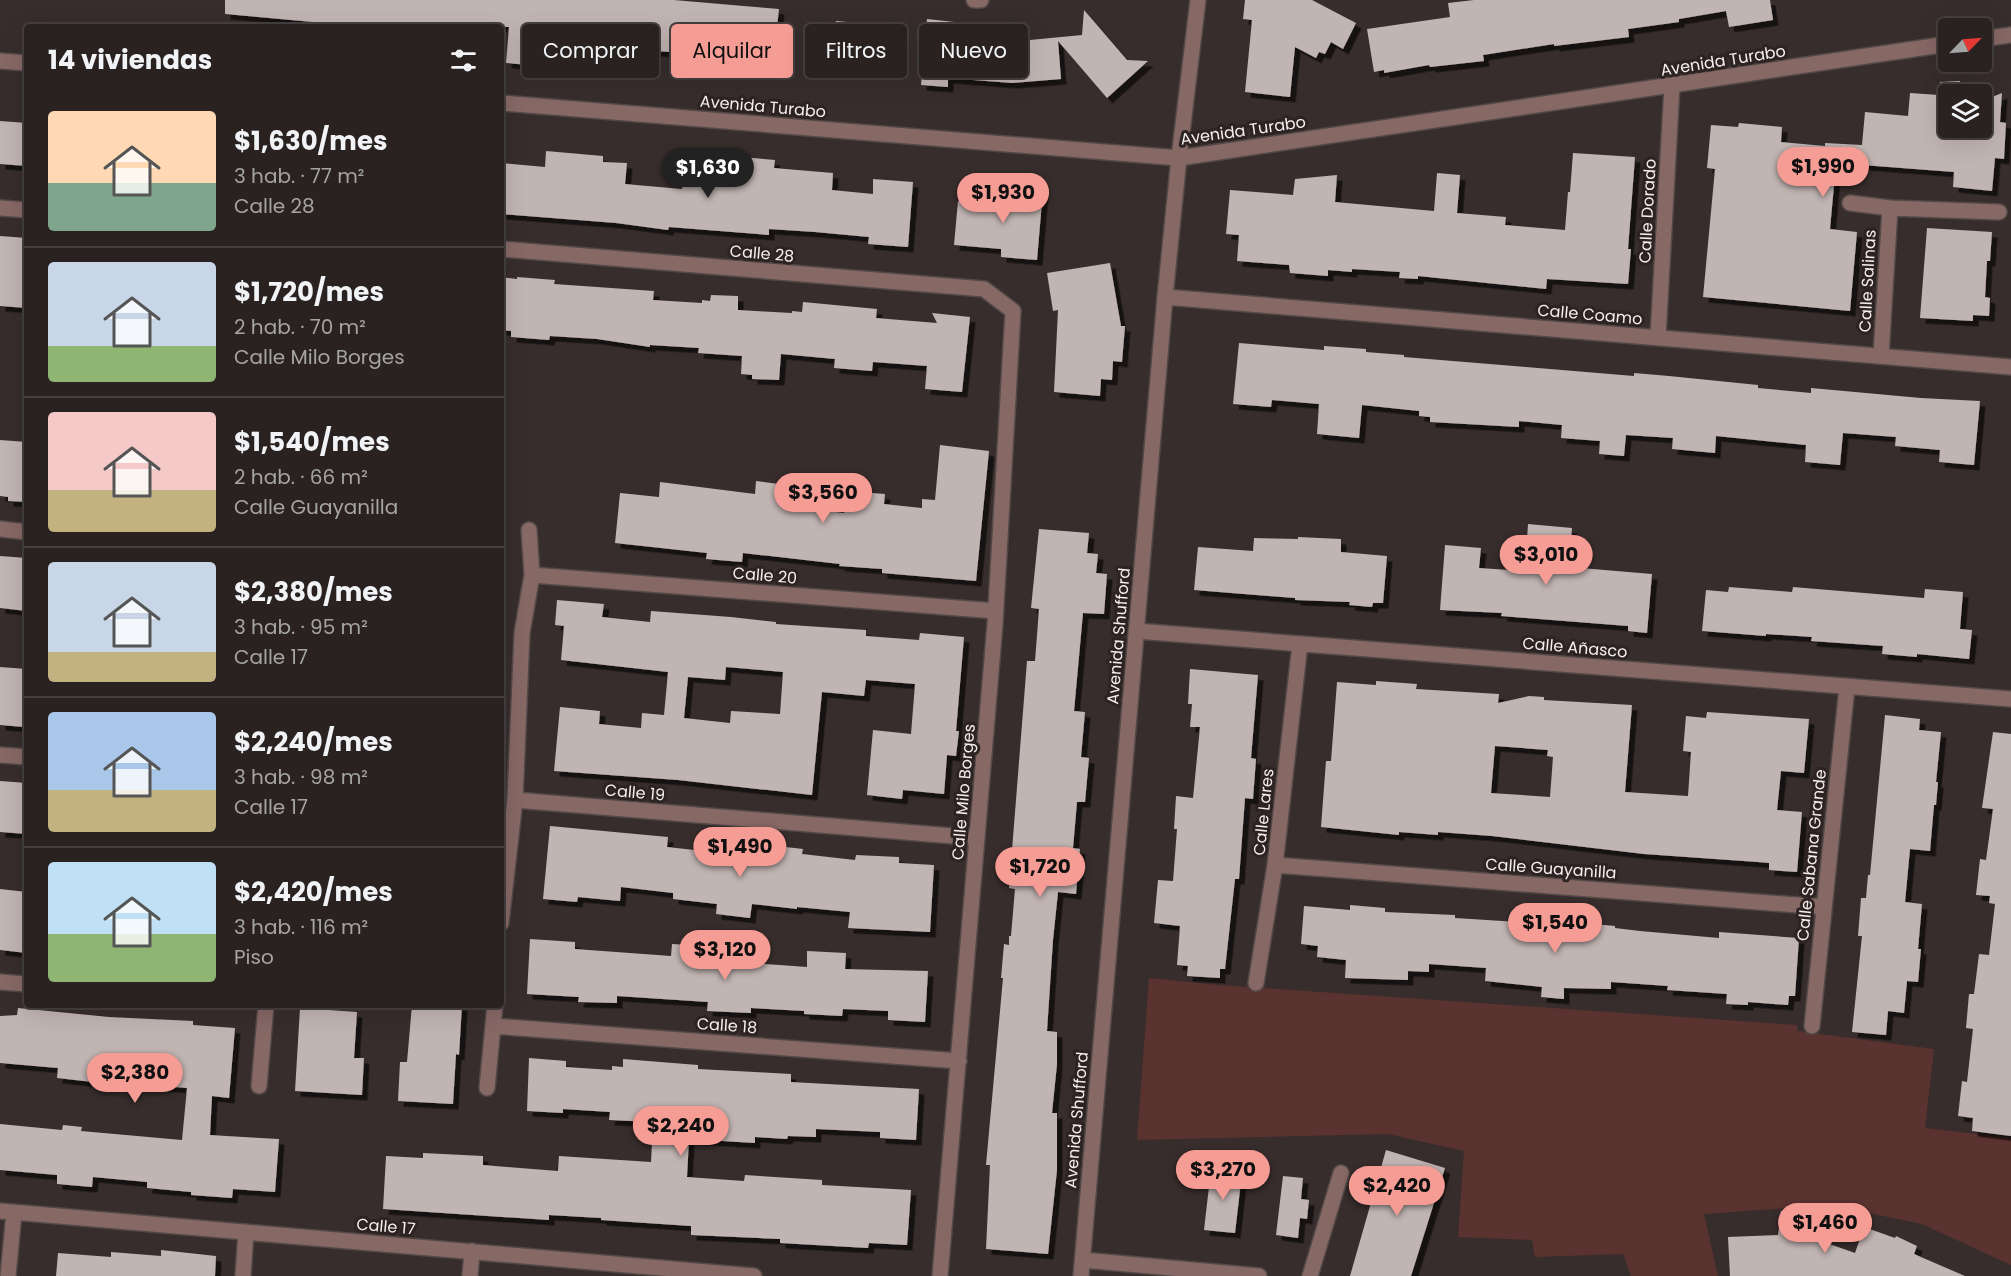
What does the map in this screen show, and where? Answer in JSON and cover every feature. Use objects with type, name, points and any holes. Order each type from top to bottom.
[{"type":"street","points":[[974,0],[981,0]]},
{"type":"street","name":"Avenida Shufford","points":[[1081,1276],[1165,297],[1198,0]]},
{"type":"street","points":[[1992,38],[2011,35]]},
{"type":"street","name":"Avenida Turabo","points":[[504,103],[1179,158],[1938,46]]},
{"type":"street","points":[[0,61],[24,63]]},
{"type":"street","name":"Calle Dorado","points":[[1658,338],[1672,86]]},
{"type":"street","points":[[1850,203],[1890,208],[2000,212]]},
{"type":"street","points":[[0,208],[24,210]]},
{"type":"street","name":"Calle Salinas","points":[[1881,356],[1890,208]]},
{"type":"street","name":"Calle 28","points":[[504,249],[984,289],[1013,311]]},
{"type":"street","name":"Calle Coamo","points":[[1165,297],[2011,367]]},
{"type":"street","name":"Calle Milo Borges","points":[[940,1276],[996,611],[1013,311]]},
{"type":"street","points":[[0,529],[24,532]]},
{"type":"street","points":[[504,895],[514,800],[522,633],[532,575],[529,530]]},
{"type":"street","name":"Calle 20","points":[[532,575],[996,611]]},
{"type":"street","name":"Calle Añasco","points":[[1136,631],[2011,699]]},
{"type":"street","name":"Calle Lares","points":[[1257,983],[1275,865],[1300,644]]},
{"type":"street","name":"Calle Sabana Grande","points":[[1812,1026],[1847,687]]},
{"type":"street","points":[[0,755],[24,757]]},
{"type":"street","name":"Calle 19","points":[[514,800],[977,838]]},
{"type":"street","name":"Calle Guayanilla","points":[[1275,865],[1823,907]]},
{"type":"street","points":[[0,982],[24,984]]},
{"type":"street","points":[[258,1086],[266,1008]]},
{"type":"street","points":[[487,1088],[495,1008]]},
{"type":"street","name":"Calle 18","points":[[493,1026],[959,1061]]},
{"type":"street","points":[[1310,1276],[1341,1173]]},
{"type":"street","points":[[7,1212],[8,1276]]},
{"type":"street","name":"Calle 17","points":[[7,1212],[472,1251],[701,1274],[754,1276]]},
{"type":"street","points":[[243,1276],[246,1232]]},
{"type":"street","points":[[470,1276],[472,1251]]},
{"type":"street","points":[[1083,1260],[1259,1276]]},
{"type":"shaded area","points":[[1149,978],[1219,985],[1797,1025],[1798,1031],[1934,1049],[1925,1128],[2011,1138],[2011,1265],[1922,1224],[1830,1205],[1704,1214],[1718,1276],[1631,1276],[1623,1254],[1535,1257],[1532,1240],[1458,1237],[1464,1151],[1388,1134],[1137,1140]]},
{"type":"building","points":[[225,0],[674,0],[779,9],[777,24],[671,24],[671,56],[669,52],[659,51],[659,24],[522,24],[522,64],[506,63],[509,27],[504,27],[504,24],[324,23],[225,14]]},
{"type":"building","points":[[1245,0],[1312,0],[1356,23],[1343,49],[1331,42],[1325,54],[1319,52],[1316,58],[1295,47],[1290,97],[1245,92],[1252,20],[1243,19]]},
{"type":"building","points":[[1474,0],[1770,0],[1773,20],[1729,27],[1726,11],[1679,19],[1679,22],[1628,29],[1629,37],[1554,46],[1554,44],[1483,55],[1484,61],[1430,67],[1429,65],[1384,73],[1384,70],[1374,72],[1367,29],[1450,17],[1448,3]]},
{"type":"building","points":[[1084,10],[1127,60],[1148,61],[1107,98],[1058,41],[1061,79],[1012,83],[948,78],[1028,78],[1028,40],[1082,35]]},
{"type":"building","points":[[927,19],[973,24],[927,24]]},
{"type":"building","points":[[836,21],[871,24],[836,24]]},
{"type":"building","points":[[922,78],[948,78],[948,87],[921,85]]},
{"type":"building","points":[[1960,81],[1960,84],[1940,84],[1940,82]]},
{"type":"building","points":[[1910,93],[1938,95],[1938,138],[1992,138],[1992,97],[2002,93],[2000,122],[2006,123],[2004,159],[1995,158],[1992,191],[1953,187],[1954,172],[1836,163],[1830,229],[1857,232],[1850,311],[1703,297],[1715,169],[1707,168],[1711,125],[1738,127],[1739,123],[1782,127],[1781,142],[1825,146],[1825,143],[1862,145],[1865,112],[1908,116]]},
{"type":"building","points":[[0,121],[24,123],[24,166],[0,164]]},
{"type":"building","points":[[546,151],[603,156],[603,162],[627,163],[625,184],[682,189],[683,178],[729,181],[731,156],[775,160],[774,168],[833,173],[832,190],[873,194],[873,179],[913,182],[908,247],[868,244],[869,237],[815,232],[769,229],[769,235],[669,227],[668,230],[616,223],[504,214],[504,163],[545,167]]},
{"type":"building","points":[[1573,153],[1635,157],[1628,249],[1631,249],[1628,284],[1547,279],[1546,289],[1418,276],[1418,279],[1399,278],[1400,272],[1352,269],[1352,272],[1328,270],[1328,276],[1290,273],[1289,265],[1237,261],[1239,235],[1226,234],[1230,190],[1293,195],[1295,179],[1337,175],[1335,202],[1434,211],[1437,173],[1460,175],[1457,213],[1506,217],[1505,225],[1565,230]]},
{"type":"building","points":[[1006,187],[1043,190],[1037,260],[1001,257],[1001,249],[954,245],[958,201],[1005,205]]},
{"type":"building","points":[[1927,228],[1992,232],[1990,261],[1987,261],[1985,297],[1990,298],[1989,316],[1973,315],[1973,321],[1920,318]]},
{"type":"building","points":[[0,236],[24,238],[24,308],[0,306]]},
{"type":"building","points":[[1110,263],[1121,326],[1125,326],[1122,362],[1113,361],[1112,380],[1101,379],[1100,396],[1054,392],[1058,310],[1053,311],[1047,273]]},
{"type":"building","points":[[504,277],[555,280],[554,284],[654,291],[653,300],[702,303],[702,300],[710,301],[711,295],[738,296],[738,310],[802,312],[803,302],[877,309],[876,318],[937,323],[932,313],[970,317],[962,392],[925,389],[927,366],[873,362],[872,371],[834,368],[835,359],[781,354],[779,380],[752,379],[752,375],[741,374],[742,356],[698,353],[699,348],[650,345],[650,347],[597,339],[550,336],[549,340],[511,337],[511,331],[504,330]]},
{"type":"building","points":[[1239,343],[1324,350],[1324,346],[1366,349],[1366,352],[1404,355],[1404,357],[1634,376],[1634,373],[1669,376],[1811,393],[1811,388],[1980,401],[1974,465],[1939,462],[1940,450],[1895,446],[1896,437],[1843,433],[1840,465],[1805,462],[1806,445],[1716,436],[1715,453],[1672,449],[1673,438],[1626,435],[1624,456],[1599,454],[1600,441],[1561,438],[1562,425],[1519,421],[1519,427],[1430,422],[1430,417],[1419,416],[1419,411],[1362,405],[1359,438],[1317,434],[1319,404],[1272,400],[1271,407],[1233,404]]},
{"type":"building","points":[[0,440],[24,442],[24,502],[8,501],[8,497],[0,496]]},
{"type":"building","points":[[940,445],[989,451],[976,581],[882,573],[882,569],[839,566],[840,564],[743,553],[742,562],[706,559],[707,553],[615,543],[620,493],[659,497],[660,482],[755,494],[756,481],[779,484],[778,495],[793,497],[792,507],[844,513],[846,491],[885,494],[884,504],[922,508],[922,499],[935,500]]},
{"type":"building","points":[[1528,524],[1572,528],[1569,567],[1652,574],[1647,633],[1628,631],[1628,626],[1501,616],[1502,613],[1440,610],[1445,545],[1481,548],[1479,568],[1525,571]]},
{"type":"building","points":[[1039,529],[1089,533],[1087,553],[1098,554],[1096,573],[1107,574],[1104,614],[1083,613],[1074,711],[1085,712],[1081,757],[1089,758],[1085,802],[1077,802],[1073,848],[1080,849],[1076,894],[1058,892],[1053,940],[1047,1031],[1057,1032],[1057,1064],[1052,1113],[1057,1113],[1057,1170],[1048,1254],[986,1249],[990,1165],[986,1165],[1004,944],[1009,945],[1009,936],[1011,936],[1015,889],[1009,888],[1027,661],[1035,661],[1039,609],[1031,608]]},
{"type":"building","points":[[1298,537],[1341,539],[1341,552],[1387,556],[1383,603],[1373,603],[1372,607],[1349,605],[1350,602],[1295,600],[1295,598],[1194,590],[1198,547],[1253,551],[1254,538],[1298,539]]},
{"type":"building","points":[[0,556],[24,558],[24,611],[0,608]]},
{"type":"building","points":[[1729,587],[1792,592],[1793,587],[1924,598],[1925,589],[1963,592],[1960,629],[1972,630],[1969,659],[1917,654],[1917,657],[1882,654],[1883,646],[1811,641],[1812,637],[1702,631],[1706,590],[1728,592]]},
{"type":"building","points":[[557,600],[604,604],[602,617],[650,622],[651,611],[731,617],[776,622],[776,624],[866,630],[866,636],[919,640],[920,633],[964,637],[956,756],[947,755],[944,794],[903,790],[902,799],[867,795],[873,730],[911,734],[915,684],[866,680],[864,696],[822,692],[812,795],[678,780],[554,771],[560,707],[600,711],[599,724],[641,728],[642,713],[664,715],[668,672],[561,660],[564,626],[555,625]],"holes":[[[726,667],[783,672],[780,714],[731,711],[730,723],[684,718],[688,677],[725,680]]]},
{"type":"building","points":[[0,667],[24,669],[24,727],[0,725]]},
{"type":"building","points":[[1190,669],[1258,675],[1251,758],[1256,759],[1253,799],[1245,798],[1239,879],[1235,879],[1225,969],[1220,969],[1220,978],[1187,976],[1188,966],[1177,965],[1180,926],[1154,923],[1158,880],[1173,881],[1177,829],[1174,829],[1176,796],[1193,798],[1200,727],[1190,727],[1192,704],[1188,704]]},
{"type":"building","points":[[1376,681],[1417,684],[1416,689],[1499,694],[1498,703],[1529,696],[1544,697],[1544,700],[1632,705],[1625,792],[1688,796],[1691,752],[1683,751],[1686,716],[1706,718],[1707,712],[1809,719],[1804,773],[1781,771],[1777,810],[1802,812],[1797,872],[1769,870],[1769,863],[1644,854],[1492,836],[1438,832],[1438,835],[1399,832],[1399,835],[1321,827],[1326,761],[1331,761],[1337,682],[1376,685]],"holes":[[[1495,746],[1548,750],[1547,756],[1553,757],[1550,797],[1491,793]]]},
{"type":"building","points":[[1885,715],[1920,719],[1919,730],[1941,732],[1930,851],[1910,849],[1905,902],[1922,904],[1918,982],[1907,981],[1904,1013],[1888,1011],[1886,1035],[1852,1032],[1862,936],[1858,936],[1861,898],[1866,898],[1868,875],[1870,875]]},
{"type":"building","points":[[1993,732],[2011,734],[2011,1136],[1972,1131],[1973,1118],[1958,1116],[1962,1081],[1967,1082],[1973,1029],[1966,1028],[1969,994],[1974,994],[1979,954],[1989,955],[1995,904],[1989,903],[1990,896],[1976,895],[1980,859],[1986,860],[1993,809],[1982,808]]},
{"type":"building","points":[[0,781],[24,783],[24,834],[0,832]]},
{"type":"building","points":[[550,826],[668,837],[667,847],[722,853],[723,848],[767,852],[768,845],[803,849],[802,854],[855,860],[856,855],[899,857],[899,863],[934,865],[930,932],[848,928],[850,912],[797,907],[797,909],[752,904],[750,918],[716,914],[717,904],[673,899],[673,893],[621,887],[620,901],[578,897],[577,902],[543,899]]},
{"type":"building","points":[[0,889],[24,892],[24,953],[0,950]]},
{"type":"building","points":[[1350,905],[1385,908],[1385,912],[1455,915],[1455,918],[1534,923],[1573,925],[1573,922],[1719,938],[1719,932],[1799,938],[1795,996],[1789,996],[1788,1005],[1748,1002],[1748,1005],[1726,1004],[1727,994],[1667,990],[1668,986],[1611,982],[1611,989],[1564,988],[1564,999],[1541,997],[1542,987],[1485,981],[1486,968],[1429,964],[1429,972],[1408,971],[1408,980],[1345,978],[1346,960],[1317,957],[1318,946],[1301,944],[1304,906],[1350,910]]},
{"type":"building","points":[[530,939],[575,942],[575,949],[671,956],[672,944],[710,946],[709,960],[807,967],[807,951],[846,953],[845,969],[928,971],[925,1022],[888,1020],[888,1011],[843,1009],[842,1016],[751,1008],[751,1013],[707,1011],[708,1002],[617,996],[617,1003],[578,1002],[579,997],[527,994]]},
{"type":"building","points":[[18,1008],[109,1017],[193,1021],[193,1025],[235,1028],[229,1098],[212,1096],[210,1135],[279,1139],[275,1192],[233,1189],[232,1198],[191,1195],[191,1192],[147,1188],[147,1182],[93,1177],[92,1187],[57,1184],[57,1175],[0,1170],[0,1124],[62,1130],[63,1125],[82,1127],[81,1131],[182,1140],[187,1088],[148,1085],[148,1077],[94,1072],[93,1082],[57,1078],[58,1068],[0,1063],[0,1016],[17,1015]]},
{"type":"building","points":[[300,1008],[357,1012],[354,1058],[364,1058],[362,1095],[295,1091]]},
{"type":"building","points":[[412,1008],[462,1008],[453,1104],[398,1101],[400,1062],[407,1062]]},
{"type":"building","points":[[529,1058],[566,1061],[566,1067],[612,1070],[612,1066],[623,1067],[623,1059],[698,1065],[698,1069],[791,1074],[791,1082],[919,1089],[916,1140],[880,1138],[880,1132],[816,1129],[816,1137],[788,1136],[787,1139],[755,1137],[755,1143],[689,1139],[687,1177],[744,1181],[745,1175],[822,1180],[822,1185],[911,1190],[907,1245],[869,1243],[868,1248],[780,1243],[780,1239],[691,1235],[691,1226],[601,1220],[601,1218],[549,1215],[549,1220],[383,1209],[386,1156],[423,1158],[423,1153],[483,1156],[483,1165],[558,1171],[559,1156],[651,1162],[653,1122],[609,1120],[610,1112],[563,1109],[563,1113],[527,1111]]},
{"type":"building","points":[[1386,1150],[1445,1168],[1411,1276],[1350,1276]]},
{"type":"building","points":[[1211,1169],[1242,1173],[1235,1233],[1204,1230]]},
{"type":"building","points":[[1283,1176],[1303,1178],[1301,1199],[1309,1200],[1307,1219],[1300,1218],[1298,1238],[1276,1235]]},
{"type":"building","points":[[1781,1211],[1824,1217],[1821,1241],[1855,1253],[1864,1227],[1895,1238],[1896,1236],[1917,1246],[1914,1254],[1965,1276],[1730,1276],[1728,1237],[1778,1235]]},
{"type":"building","points":[[161,1250],[216,1256],[215,1276],[56,1276],[58,1253],[111,1257],[111,1252],[161,1256]]}]
